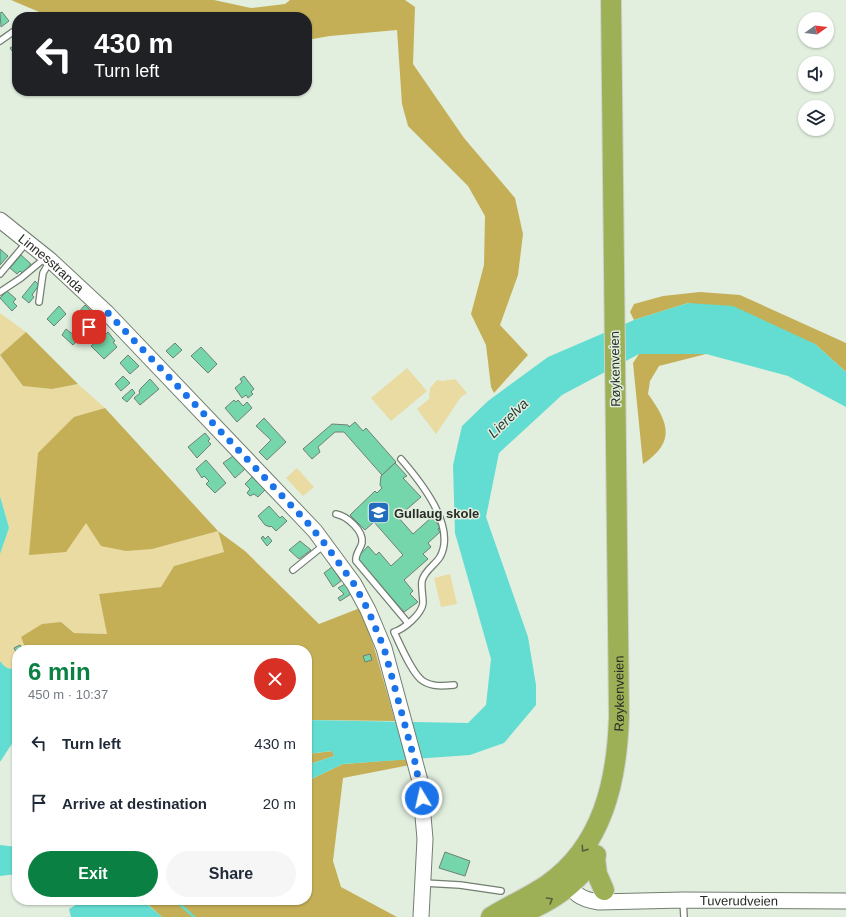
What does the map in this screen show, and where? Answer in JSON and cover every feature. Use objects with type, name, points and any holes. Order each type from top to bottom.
[{"type":"highway","name":"Røykenveien","points":[[515,917],[544,904],[595,857],[611,828],[618,805],[621,775],[618,739],[611,0]]},
{"type":"highway","name":"Røykenveien","points":[[571,878],[576,860],[588,843],[605,809],[614,776],[618,739]]},
{"type":"highway","points":[[595,857],[597,874],[604,890]]},
{"type":"highway","name":"Røykenveien","points":[[491,917],[537,891],[571,878]]},
{"type":"street","name":"Linnesstranda","points":[[0,220],[48,259],[107,312],[275,487],[325,544],[354,584],[368,610],[384,648],[415,762],[424,817],[424,883],[421,917]]},
{"type":"street","name":"Tuverudveien","points":[[571,878],[596,889],[604,890],[632,900]]},
{"type":"street","name":"Tuverudveien","points":[[571,878],[578,896],[586,900],[611,903],[632,900],[846,901]]},
{"type":"lane","points":[[0,41],[12,33]]},
{"type":"lane","points":[[0,274],[27,242]]},
{"type":"lane","points":[[0,292],[48,259]]},
{"type":"lane","points":[[38,302],[43,273],[48,259]]},
{"type":"lane","points":[[78,335],[107,312]]},
{"type":"lane","points":[[401,459],[425,488],[438,516],[443,536],[443,543],[440,557],[424,574],[422,581],[423,603],[419,612],[399,631],[394,632],[418,676],[428,684],[437,686],[454,685]]},
{"type":"lane","points":[[336,514],[346,518],[359,531],[362,544],[356,561],[408,623]]},
{"type":"lane","points":[[293,570],[325,544]]},
{"type":"lane","points":[[424,883],[460,885],[501,891]]},
{"type":"lane","points":[[683,900],[684,917]]},
{"type":"shaded area","points":[[11,0],[214,0],[251,8],[285,4],[290,0],[405,0],[415,7],[413,64],[464,138],[515,198],[523,234],[518,275],[500,325],[528,355],[494,393],[491,387],[486,345],[471,314],[484,265],[485,216],[468,186],[408,126],[402,104],[397,30],[312,39],[312,12],[39,12]]},
{"type":"shaded area","points":[[700,292],[740,295],[846,343],[846,372],[815,344],[688,303],[634,320],[630,312],[634,304],[663,296]]},
{"type":"shaded area","points":[[0,313],[26,332],[0,355]]},
{"type":"shaded area","points":[[26,332],[78,384],[52,389],[23,386],[0,355]]},
{"type":"shaded area","points":[[639,354],[706,354],[659,366],[650,381],[648,394],[661,414],[666,432],[665,440],[661,448],[654,456],[643,464],[633,363]]},
{"type":"shaded area","points":[[0,356],[23,386],[52,389],[78,384],[105,408],[74,418],[86,523],[218,531],[224,552],[174,566],[161,587],[99,594],[108,634],[74,633],[61,622],[21,637],[24,645],[12,645],[12,669],[9,669],[0,661],[0,554],[9,528],[0,496]]},
{"type":"shaded area","points":[[407,368],[427,391],[391,421],[371,398]]},
{"type":"shaded area","points":[[455,379],[467,393],[461,397],[436,434],[417,409],[429,399],[430,388],[437,380],[443,381]]},
{"type":"shaded area","points":[[105,408],[218,531],[152,549],[126,551],[101,546],[86,523],[66,552],[29,555],[38,453],[74,417]]},
{"type":"shaded area","points":[[297,468],[314,487],[303,496],[286,478]]},
{"type":"shaded area","points":[[218,531],[245,551],[319,624],[360,608],[374,647],[395,721],[312,720],[312,645],[24,645],[21,637],[42,624],[61,622],[74,633],[107,634],[99,594],[161,587],[174,566],[224,552]]},
{"type":"shaded area","points":[[450,574],[457,604],[441,607],[434,578]]},
{"type":"shaded area","points":[[333,751],[334,756],[312,763],[312,753]]},
{"type":"shaded area","points":[[409,759],[410,765],[343,778],[333,861],[341,887],[397,917],[162,917],[149,905],[312,905],[312,779],[343,764]]},
{"type":"water","name":"Lierelva","points":[[688,303],[733,306],[815,344],[846,372],[846,407],[788,376],[706,354],[639,354],[562,395],[499,453],[486,517],[528,637],[536,685],[536,705],[504,743],[470,755],[343,764],[312,779],[312,763],[334,756],[332,751],[312,753],[312,720],[468,723],[486,705],[491,659],[455,533],[453,465],[462,426],[488,401],[548,357],[634,320]]},
{"type":"water","points":[[0,496],[9,528],[0,554]]},
{"type":"water","points":[[0,661],[7,668],[12,669],[12,744],[0,762]]},
{"type":"water","points":[[0,845],[12,846],[12,875],[0,876]]},
{"type":"water","points":[[76,905],[148,905],[162,917],[71,917],[69,909]]},
{"type":"building","points":[[2,12],[9,21],[1,27],[0,13]]},
{"type":"building","points":[[0,249],[8,256],[0,265]]},
{"type":"building","points":[[21,255],[31,264],[23,274],[20,271],[17,274],[10,268]]},
{"type":"building","points":[[35,281],[39,285],[32,295],[34,297],[29,303],[22,297]]},
{"type":"building","points":[[7,291],[16,299],[13,302],[17,306],[12,311],[0,298]]},
{"type":"building","points":[[85,305],[96,316],[86,326],[80,320],[82,318],[78,313]]},
{"type":"building","points":[[59,306],[66,314],[54,326],[47,319]]},
{"type":"building","points":[[66,329],[79,339],[73,345],[62,335]]},
{"type":"building","points":[[103,331],[106,334],[108,332],[115,341],[113,342],[117,347],[104,359],[91,346],[97,341],[95,338]]},
{"type":"building","points":[[175,343],[182,350],[173,358],[166,351]]},
{"type":"building","points":[[201,347],[217,364],[208,373],[191,356]]},
{"type":"building","points":[[128,355],[139,366],[130,374],[120,363]]},
{"type":"building","points":[[123,376],[130,383],[121,391],[115,384]]},
{"type":"building","points":[[244,376],[254,389],[251,392],[253,394],[248,398],[246,395],[242,398],[235,388],[242,382],[240,379]]},
{"type":"building","points":[[150,379],[159,389],[140,405],[134,398],[140,393],[139,391],[141,388]]},
{"type":"building","points":[[132,389],[135,393],[127,402],[122,398]]},
{"type":"building","points":[[234,400],[236,402],[238,400],[243,406],[247,402],[252,408],[237,422],[225,408]]},
{"type":"building","points":[[264,418],[286,442],[267,460],[259,452],[271,440],[256,426]]},
{"type":"building","points":[[355,422],[363,431],[366,428],[396,462],[382,475],[344,432],[335,432],[318,447],[320,452],[312,459],[303,449],[332,424],[348,425],[349,427]]},
{"type":"building","points":[[205,433],[210,439],[208,441],[211,444],[197,458],[188,447]]},
{"type":"building","points":[[233,456],[245,469],[235,478],[223,463]]},
{"type":"building","points":[[206,460],[226,483],[215,493],[206,484],[209,481],[204,476],[202,478],[196,469]]},
{"type":"building","points":[[395,463],[407,476],[403,478],[421,497],[398,517],[413,534],[432,517],[440,527],[438,529],[440,532],[428,543],[431,547],[423,554],[428,559],[404,580],[413,591],[410,594],[418,602],[404,612],[357,558],[368,546],[376,555],[379,552],[391,566],[403,555],[374,522],[365,530],[350,515],[375,491],[377,493],[382,488],[380,485],[381,476]]},
{"type":"building","points":[[252,477],[265,490],[258,497],[254,494],[250,496],[247,493],[250,489],[245,484]]},
{"type":"building","points":[[269,506],[280,518],[282,516],[287,521],[276,531],[271,526],[265,525],[258,516]]},
{"type":"building","points":[[263,536],[265,539],[268,536],[272,541],[267,546],[261,538]]},
{"type":"building","points":[[300,541],[311,550],[299,559],[289,550]]},
{"type":"building","points":[[332,567],[341,581],[333,587],[324,573]]},
{"type":"building","points":[[345,584],[351,594],[340,601],[338,598],[344,594],[338,588]]},
{"type":"building","points":[[370,654],[372,660],[365,662],[363,656]]},
{"type":"building","points":[[445,852],[470,861],[465,876],[439,868]]},
{"type":"waterway","points":[[181,905],[194,917]]},
{"type":"place","name":"Gullaug skole","points":[[378,513]]},
{"type":"route","points":[[89,327],[107,312],[180,387],[315,531],[354,584],[368,610],[384,648],[420,781],[422,798]]}]
